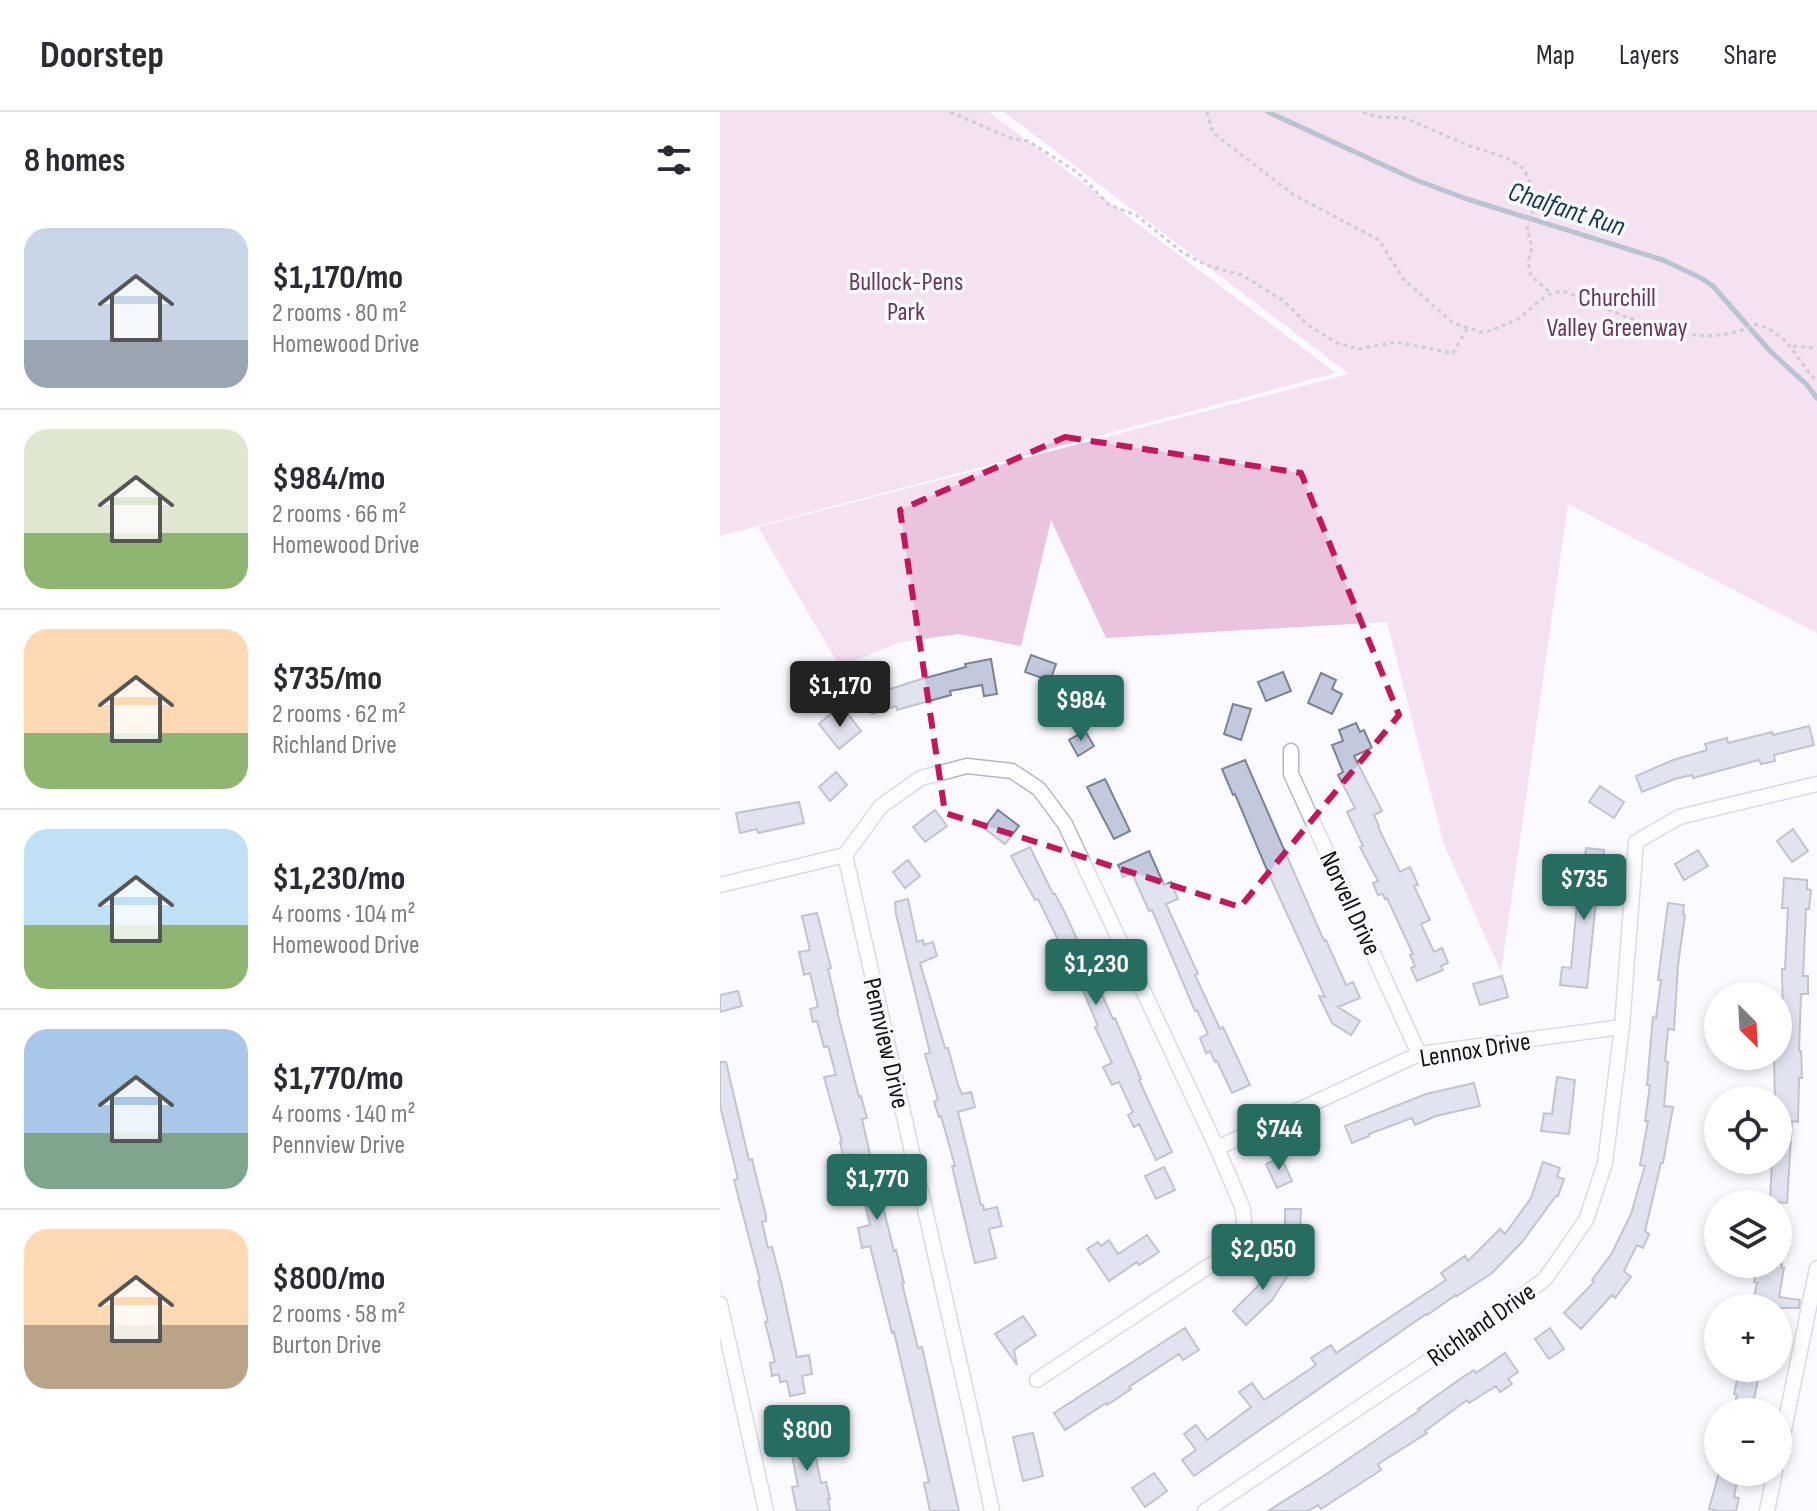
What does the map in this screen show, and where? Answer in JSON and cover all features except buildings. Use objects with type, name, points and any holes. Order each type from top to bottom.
[{"type":"street","name":"Norvell Drive","points":[[1291,751],[1291,774],[1419,1054]]},
{"type":"street","points":[[720,885],[845,855],[881,806],[921,778],[967,766],[1012,771],[1039,789],[1065,824],[1217,1148],[1243,1209],[1245,1242],[1037,1380]]},
{"type":"street","name":"Richland Drive","points":[[1205,1511],[1490,1320],[1545,1279],[1586,1220],[1605,1163],[1622,1027],[1636,842],[1679,817],[1817,784]]},
{"type":"street","name":"Pennview Drive","points":[[845,855],[992,1511]]},
{"type":"street","name":"Lennox Drive","points":[[1217,1148],[1419,1054],[1622,1027]]},
{"type":"street","points":[[1790,1398],[1817,1268]]},
{"type":"street","points":[[720,1304],[766,1511]]},
{"type":"street","points":[[1767,1511],[1772,1486]]},
{"type":"path","points":[[950,112],[1013,139],[1028,141],[1077,172],[1109,205],[1136,215],[1194,259],[1242,275],[1284,301],[1308,325],[1337,343],[1358,349],[1396,342],[1453,353],[1467,328]]},
{"type":"path","points":[[1207,112],[1213,133],[1294,195],[1379,240],[1404,280],[1453,323],[1484,333],[1521,317],[1547,295],[1561,291],[1643,324],[1684,333],[1715,336],[1742,331],[1754,324],[1770,327],[1792,346],[1809,374],[1817,381]]},
{"type":"path","points":[[1363,112],[1377,117],[1405,118],[1507,158],[1524,169],[1534,192],[1527,229],[1532,247],[1528,262],[1531,276],[1552,294]]},
{"type":"path","points":[[1792,346],[1817,348]]},
{"type":"highlighted area","points":[[1065,437],[1301,473],[1399,715],[1240,907],[945,813],[900,510]]},
{"type":"green space","name":"Bullock-Pens Park","points":[[720,112],[989,112],[1336,373],[720,536]]},
{"type":"green space","name":"Churchill Valley Greenway","points":[[1004,112],[1817,112],[1817,633],[1568,504],[1501,972],[1444,844],[1387,622],[1106,638],[1051,520],[1021,646],[959,634],[900,642],[840,667],[758,527],[1349,374]]},
{"type":"waterway","name":"Chalfant Run","points":[[1268,112],[1416,180],[1663,260],[1701,278],[1713,286],[1769,350],[1817,398]]}]
